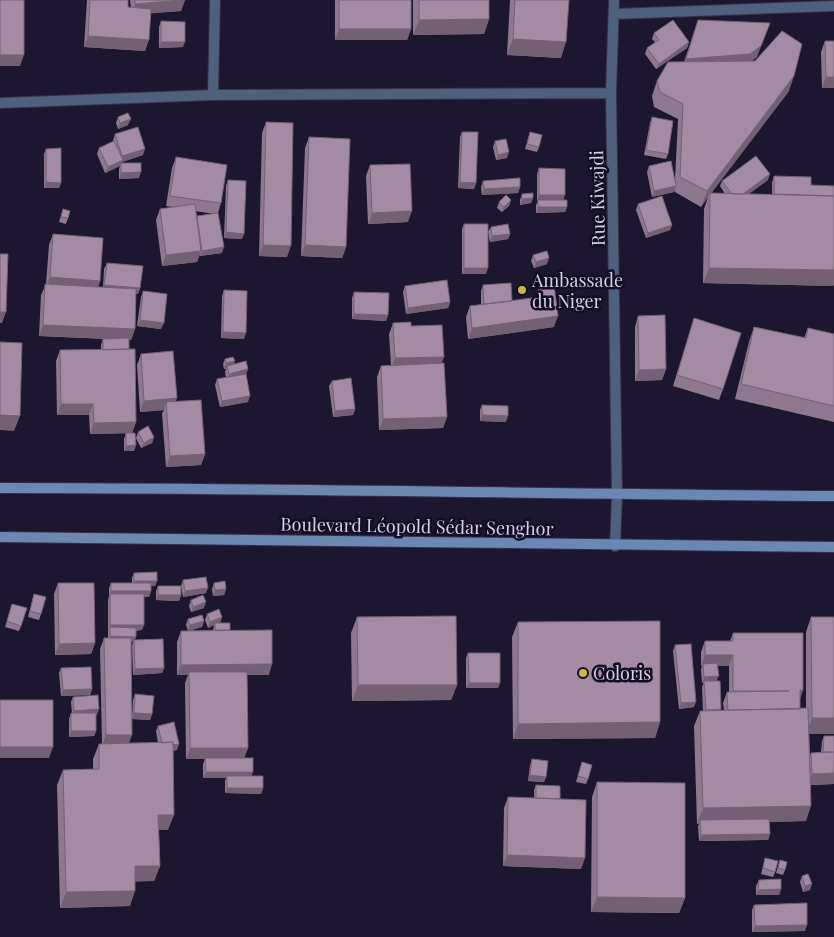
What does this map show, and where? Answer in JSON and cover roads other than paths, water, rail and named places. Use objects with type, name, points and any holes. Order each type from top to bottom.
[{"type":"main road","name":"Boulevard Léopold Sédar Senghor","points":[[0,488],[188,488],[617,495],[834,496]]},
{"type":"main road","name":"Boulevard Léopold Sédar Senghor","points":[[0,537],[201,538],[615,546],[834,547]]},
{"type":"street","points":[[212,95],[215,0]]},
{"type":"street","name":"Rue Kiwajdi","points":[[614,0],[611,93],[617,495],[615,546]]},
{"type":"street","points":[[614,14],[834,6]]},
{"type":"street","points":[[0,103],[212,95],[611,93]]},
{"type":"place","name":"Ambassade du Niger","points":[[522,290]]},
{"type":"place","name":"Coloris","points":[[583,673]]}]
